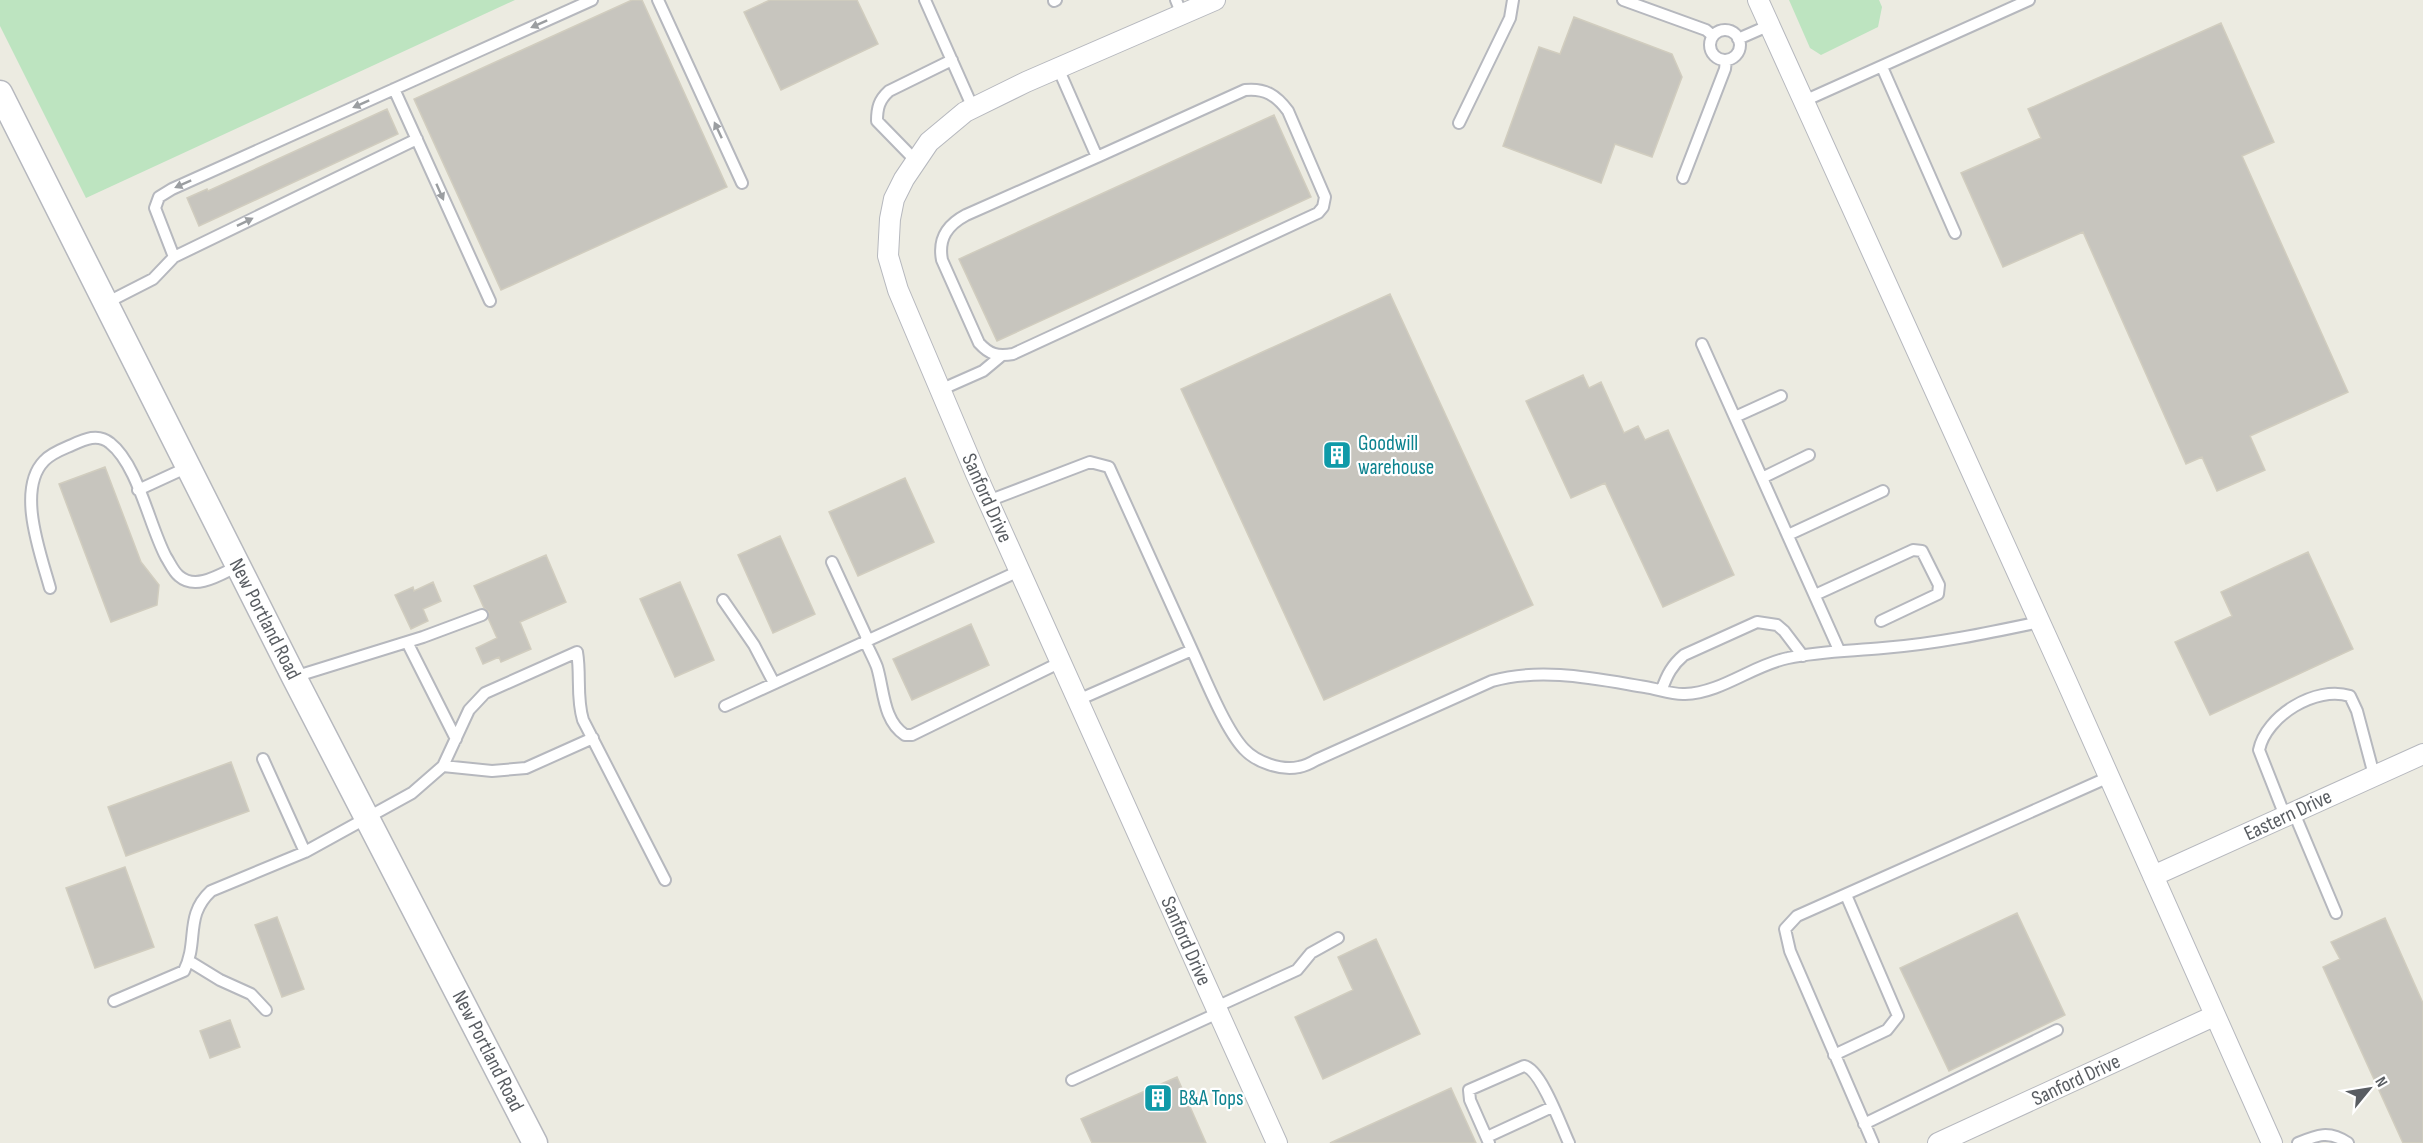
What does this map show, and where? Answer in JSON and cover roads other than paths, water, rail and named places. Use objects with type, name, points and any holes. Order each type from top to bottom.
[{"type":"street","name":"Sanford Drive","points":[[1215,0],[1179,7],[965,112],[929,142],[915,160],[894,199],[890,219],[888,256],[898,290],[988,501],[1277,1143]]},
{"type":"street","points":[[1758,0],[2040,622],[2272,1143]]},
{"type":"street","name":"New Portland Road","points":[[0,93],[294,677],[535,1143]]},
{"type":"street","name":"Eastern Drive","points":[[2154,876],[2423,754]]},
{"type":"street","name":"Sanford Drive","points":[[1938,1143],[2214,1016]]},
{"type":"lane","points":[[174,257],[155,208],[159,197],[172,189],[592,0]]},
{"type":"lane","points":[[658,0],[742,183]]},
{"type":"lane","points":[[925,0],[973,108]]},
{"type":"lane","points":[[1459,123],[1510,18],[1513,0]]},
{"type":"lane","points":[[1623,0],[1706,30],[1713,36]]},
{"type":"lane","points":[[1804,101],[2029,0]]},
{"type":"lane","points":[[1738,39],[1770,26]]},
{"type":"lane","points":[[1725,30],[1734,34],[1738,39],[1738,52],[1735,56],[1726,60],[1712,54],[1710,45],[1713,36],[1725,30]]},
{"type":"lane","points":[[915,160],[878,121],[877,108],[881,98],[888,91],[952,60]]},
{"type":"lane","points":[[1683,178],[1725,69],[1726,60]]},
{"type":"lane","points":[[1882,67],[1955,233]]},
{"type":"lane","points":[[1058,68],[1097,157]]},
{"type":"lane","points":[[394,89],[490,301]]},
{"type":"lane","points":[[1257,89],[1280,100],[1288,111],[1325,197],[1323,207],[1318,213],[1012,354],[1001,356],[988,352],[979,343],[942,260],[940,249],[943,236],[949,227],[966,214],[1097,157],[1245,90],[1257,89]]},
{"type":"lane","points":[[106,303],[153,279],[174,257],[417,139]]},
{"type":"lane","points":[[1702,344],[1839,650]]},
{"type":"lane","points":[[940,390],[983,371],[1001,356]]},
{"type":"lane","points":[[1735,417],[1780,396]]},
{"type":"lane","points":[[50,588],[35,535],[31,508],[36,475],[43,462],[72,445],[91,438],[100,437],[123,456],[161,547],[180,578],[193,582],[213,579],[238,566]]},
{"type":"lane","points":[[1762,478],[1809,455]]},
{"type":"lane","points":[[988,501],[1090,462],[1109,467],[1231,730],[1243,748],[1269,764],[1286,768],[1299,767],[1492,681],[1513,675],[1530,673],[1555,675],[1662,689],[1683,695],[1701,692],[1786,658],[1839,650],[1884,648],[1986,633],[2040,622]]},
{"type":"lane","points":[[138,490],[188,467]]},
{"type":"lane","points":[[1788,535],[1883,491]]},
{"type":"lane","points":[[1815,595],[1913,550],[1922,551],[1939,585],[1938,594],[1881,621]]},
{"type":"lane","points":[[832,562],[867,641],[892,721],[905,735],[912,735],[1061,662]]},
{"type":"lane","points":[[725,705],[1019,571]]},
{"type":"lane","points":[[723,600],[754,645],[774,683]]},
{"type":"lane","points":[[294,677],[407,642],[482,615]]},
{"type":"lane","points":[[1662,689],[1671,668],[1684,655],[1757,622],[1777,625],[1803,656]]},
{"type":"lane","points":[[407,642],[456,739]]},
{"type":"lane","points":[[1078,700],[1192,650]]},
{"type":"lane","points":[[114,1001],[184,971],[189,961],[194,913],[211,891],[305,852],[412,793],[443,766],[469,710],[485,693],[577,652],[579,707],[665,880]]},
{"type":"lane","points":[[2336,913],[2259,750],[2260,741],[2274,723],[2289,710],[2313,698],[2327,694],[2350,696],[2357,711],[2374,775]]},
{"type":"lane","points":[[443,766],[492,771],[526,768],[593,738]]},
{"type":"lane","points":[[263,759],[305,852]]},
{"type":"lane","points":[[1873,1143],[1790,951],[1785,929],[1797,916],[2041,805],[2109,777]]},
{"type":"lane","points":[[1834,1055],[1887,1030],[1898,1016],[1846,895]]},
{"type":"lane","points":[[1072,1080],[1297,970],[1311,953],[1338,938]]},
{"type":"lane","points":[[189,961],[220,980],[251,994],[266,1010]]},
{"type":"lane","points":[[1864,1124],[2057,1030]]},
{"type":"lane","points":[[1552,1107],[1488,1140],[1468,1093],[1471,1088],[1528,1066],[1537,1075],[1569,1143]]},
{"type":"lane","points":[[2298,1143],[2320,1134],[2331,1134],[2348,1143]]},
{"type":"place","name":"Goodwill warehouse","points":[[1337,455]]},
{"type":"place","name":"B&A Tops","points":[[1158,1098]]}]
